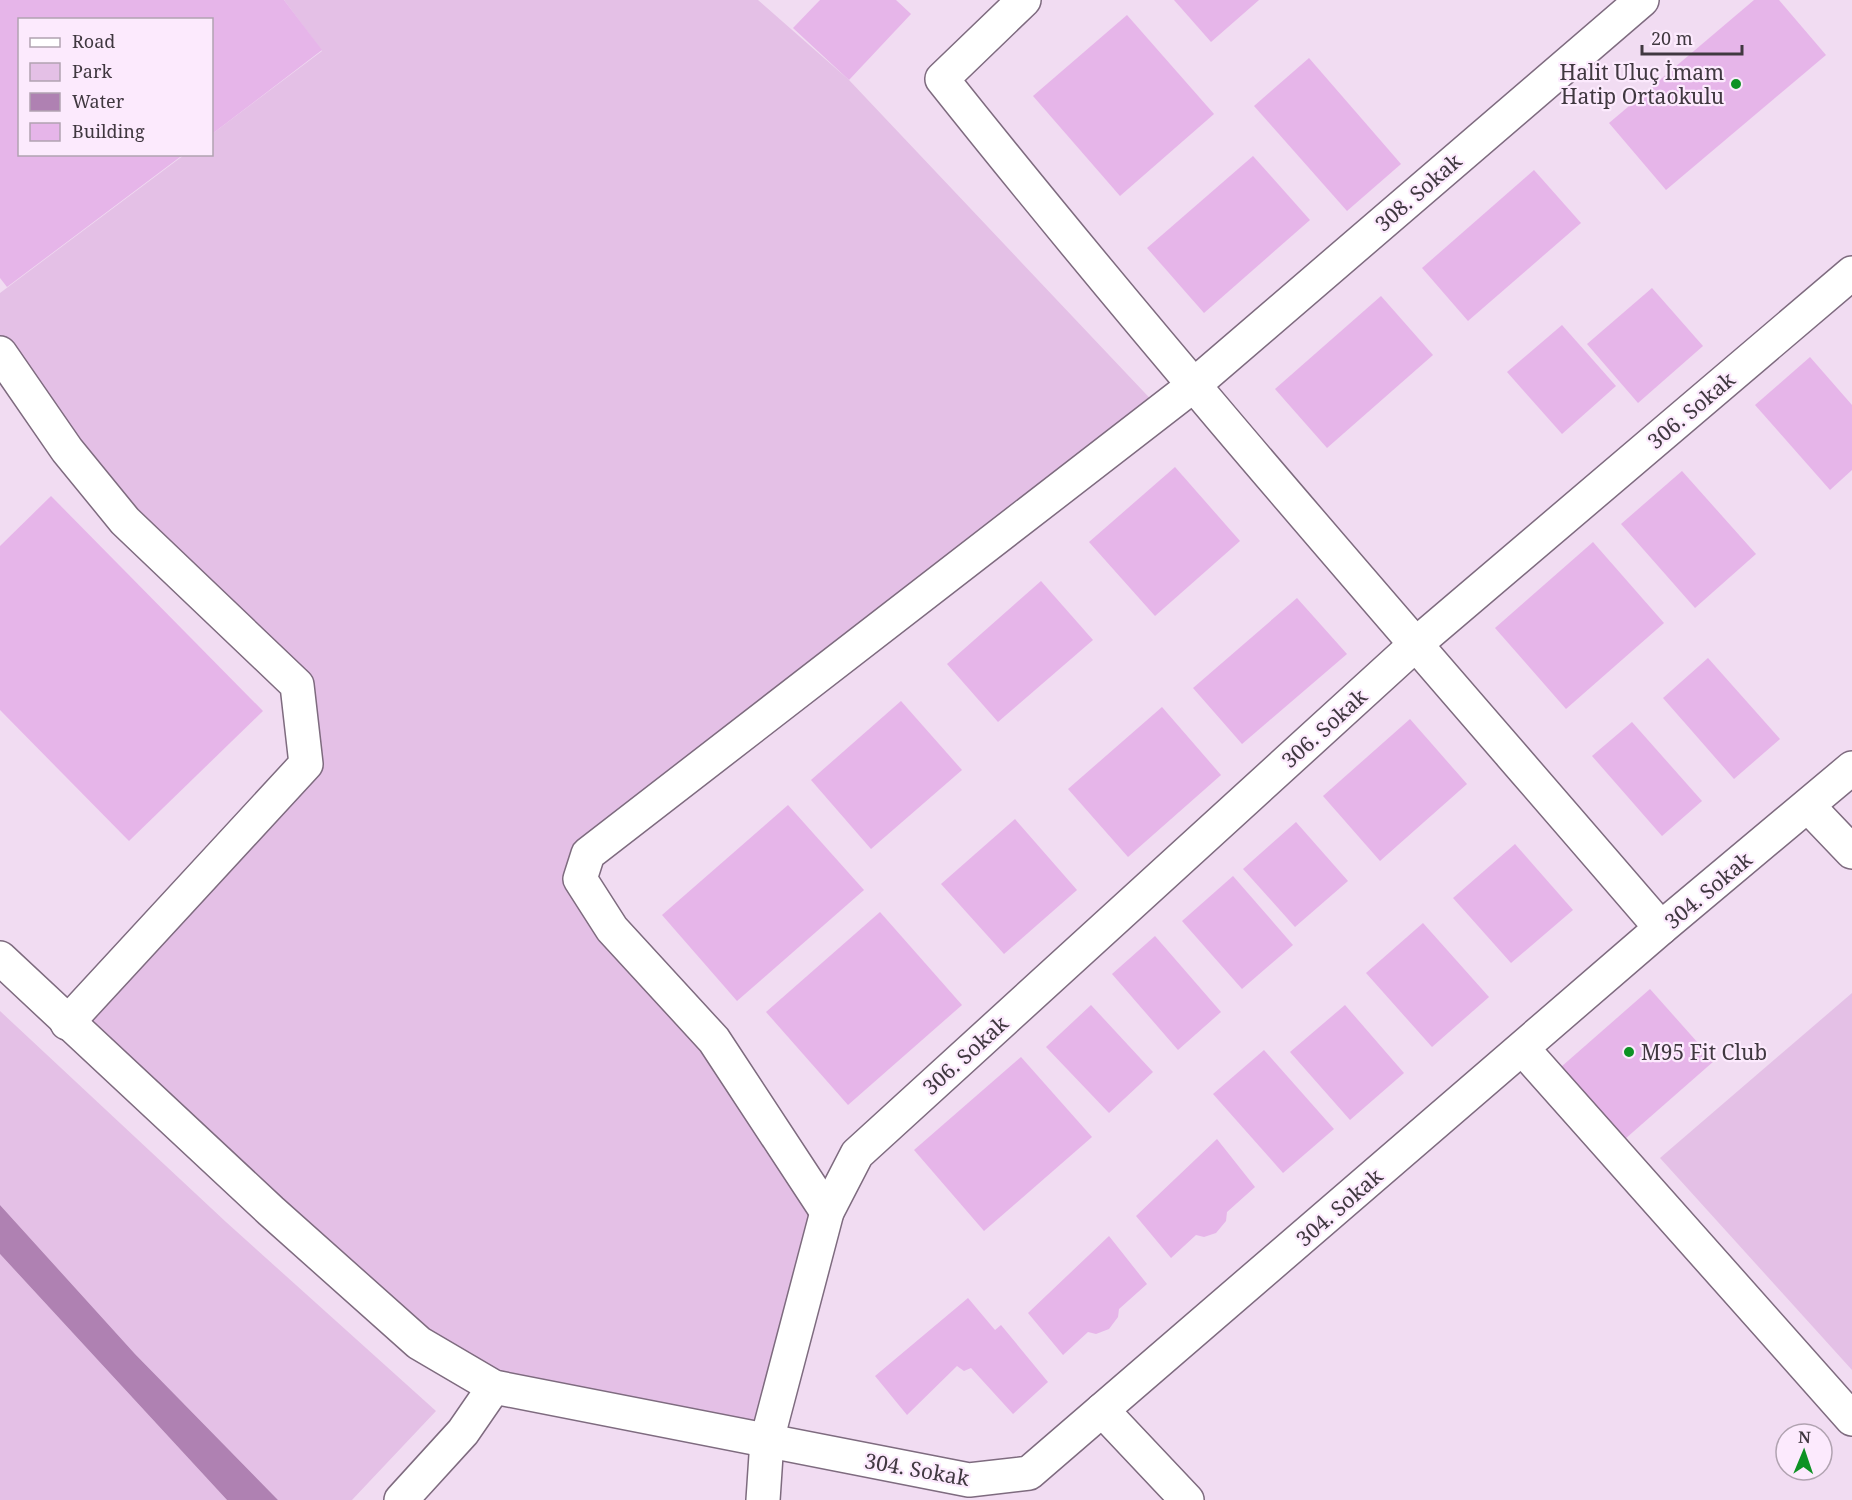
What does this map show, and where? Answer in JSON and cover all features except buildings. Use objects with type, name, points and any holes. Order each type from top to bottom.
[{"type":"street","points":[[1024,0],[942,79],[1027,187],[1194,385],[1661,928]]},
{"type":"street","name":"308. Sokak","points":[[827,1212],[714,1040],[612,929],[580,879],[588,854],[1194,385],[1642,0]]},
{"type":"street","name":"306. Sokak","points":[[763,1500],[767,1440],[827,1212],[857,1154],[1416,644],[1852,273]]},
{"type":"street","points":[[0,353],[67,450],[125,521],[297,685],[306,764],[68,1023]]},
{"type":"street","name":"304. Sokak","points":[[0,958],[271,1211],[419,1343],[494,1387],[969,1480],[1029,1473],[1661,928],[1852,768]]},
{"type":"street","points":[[1808,806],[1852,852]]},
{"type":"street","points":[[1523,1049],[1852,1419]]},
{"type":"street","points":[[401,1500],[463,1431],[494,1387]]},
{"type":"street","points":[[1102,1410],[1187,1500]]},
{"type":"green space","points":[[284,0],[758,0],[849,80],[1161,410],[580,879],[827,1212],[767,1440],[494,1387],[67,1023],[306,763],[297,685],[67,450],[0,353],[0,293],[183,156],[213,156],[213,133],[322,51]]},
{"type":"green space","points":[[1852,993],[1852,1370],[1660,1158]]},
{"type":"green space","points":[[0,1011],[226,1222],[436,1411],[352,1500],[278,1500],[135,1354],[0,1205]]},
{"type":"green space","points":[[0,1254],[227,1500],[0,1500]]},
{"type":"water","points":[[0,1205],[135,1354],[278,1500],[227,1500],[0,1254]]},
{"type":"place","name":"Halit Uluç İmam Hatip Ortaokulu","points":[[1736,84]]},
{"type":"place","name":"M95 Fit Club","points":[[1629,1052]]}]
